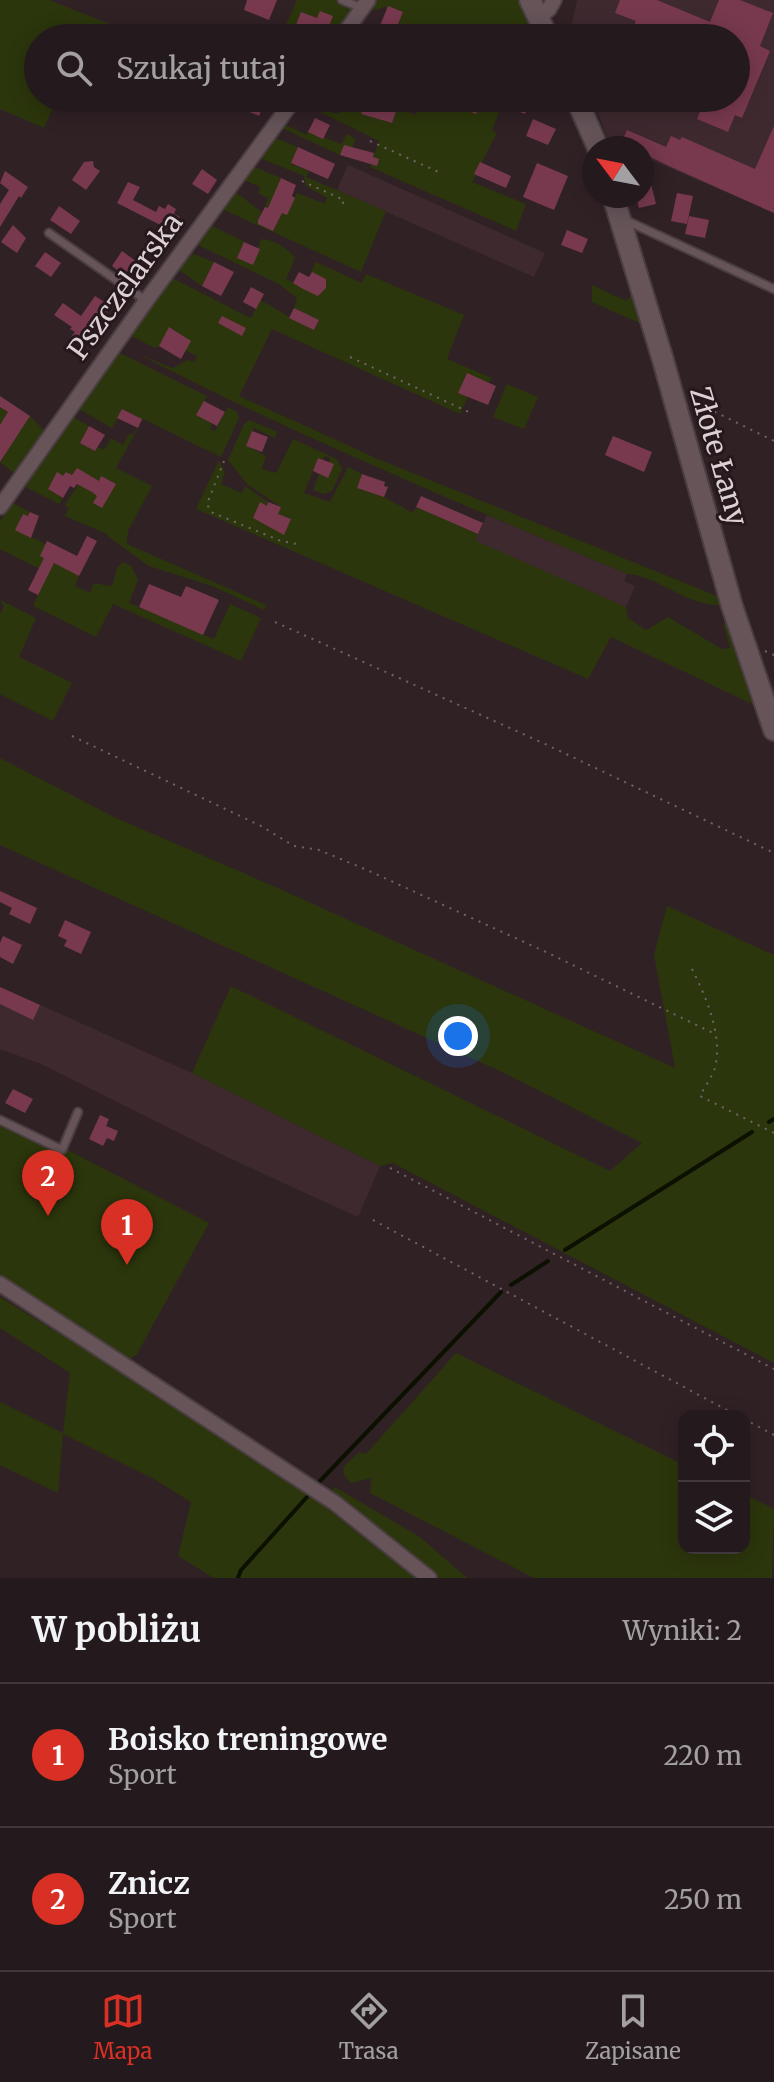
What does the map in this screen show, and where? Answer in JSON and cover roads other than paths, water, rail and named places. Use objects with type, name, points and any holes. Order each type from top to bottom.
[{"type":"street","points":[[534,9],[549,9],[554,0]]},
{"type":"street","points":[[351,24],[365,4]]},
{"type":"street","name":"Pszczelarska","points":[[0,507],[285,112]]},
{"type":"street","points":[[582,112],[593,136]]},
{"type":"street","name":"Złote Łany","points":[[616,208],[732,606],[774,730]]},
{"type":"street","points":[[0,1284],[335,1503],[429,1578]]},
{"type":"lane","points":[[342,0],[365,4]]},
{"type":"lane","points":[[619,218],[774,289]]},
{"type":"lane","points":[[49,233],[146,301]]},
{"type":"lane","points":[[0,1120],[62,1150],[78,1112]]},
{"type":"waterway","points":[[769,1122],[774,1119]]},
{"type":"waterway","points":[[565,1250],[752,1132]]},
{"type":"waterway","points":[[511,1285],[548,1261]]},
{"type":"waterway","points":[[320,1481],[501,1292]]},
{"type":"waterway","points":[[238,1578],[241,1570],[307,1497]]},
{"type":"place","name":"Znicz","points":[[48,1216]]},
{"type":"place","name":"Boisko treningowe","points":[[127,1265]]}]
